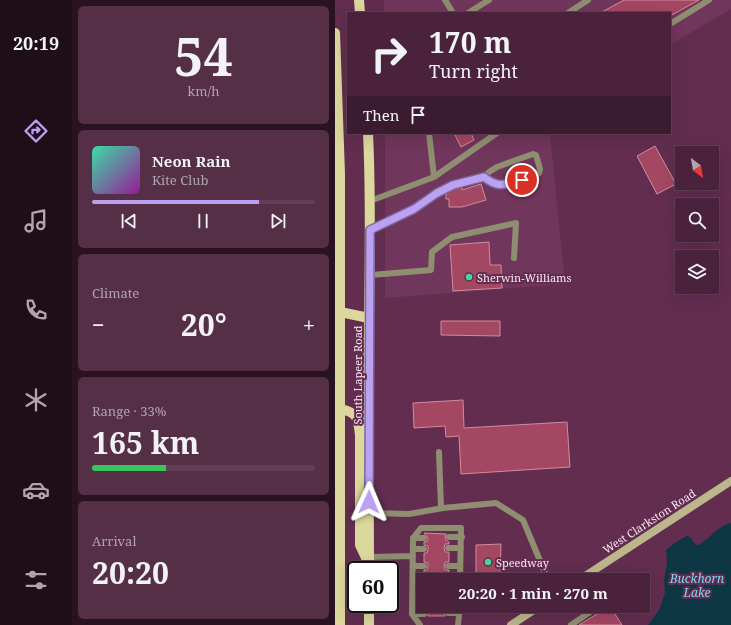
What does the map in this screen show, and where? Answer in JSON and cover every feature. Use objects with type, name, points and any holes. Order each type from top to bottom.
[{"type":"main road","points":[[359,0],[360,12]]},
{"type":"main road","name":"South Lapeer Road","points":[[335,33],[341,312],[337,571],[340,625]]},
{"type":"main road","name":"South Lapeer Road","points":[[368,134],[371,275],[369,318],[369,561]]},
{"type":"main road","points":[[341,312],[369,318]]},
{"type":"main road","points":[[339,415],[351,412],[356,417],[359,424],[361,435],[360,545],[368,561]]},
{"type":"main road","name":"West Clarkston Road","points":[[590,573],[731,481]]},
{"type":"main road","points":[[369,613],[369,625]]},
{"type":"main road","points":[[511,625],[529,613]]},
{"type":"lane","points":[[445,0],[452,12]]},
{"type":"lane","points":[[470,12],[489,0]]},
{"type":"lane","points":[[570,12],[589,0]]},
{"type":"lane","points":[[671,23],[709,0]]},
{"type":"lane","points":[[429,134],[434,177]]},
{"type":"lane","points":[[370,202],[434,177],[496,134]]},
{"type":"lane","points":[[370,230],[414,209],[437,193],[453,185],[484,177],[497,167],[533,154],[536,155],[540,169],[539,173],[533,177],[501,185],[492,183],[484,177]]},
{"type":"lane","points":[[371,275],[431,270],[432,252],[452,237],[516,223],[514,258]]},
{"type":"lane","points":[[439,452],[441,508]]},
{"type":"lane","points":[[369,513],[409,514],[441,508],[496,503],[523,520],[545,573]]},
{"type":"lane","points":[[420,625],[411,614],[413,585],[413,538],[421,528],[461,528],[460,573]]},
{"type":"lane","points":[[449,537],[462,537]]},
{"type":"lane","points":[[413,538],[424,538]]},
{"type":"lane","points":[[448,548],[461,548]]},
{"type":"lane","points":[[380,561],[424,549]]},
{"type":"lane","points":[[413,566],[424,566]]},
{"type":"lane","points":[[448,566],[461,566]]},
{"type":"lane","points":[[412,603],[416,603]]},
{"type":"lane","points":[[459,613],[459,625]]},
{"type":"lane","points":[[571,625],[589,613]]},
{"type":"lane","points":[[411,614],[424,614]]},
{"type":"shaded area","points":[[384,0],[731,0],[731,9],[671,44],[671,12],[384,12]]},
{"type":"shaded area","points":[[385,134],[550,134],[565,284],[385,298]]},
{"type":"water","name":"Buckhorn Lake","points":[[731,523],[731,625],[648,625],[659,610],[665,593],[664,580],[667,563],[666,550],[687,536],[690,537],[696,545],[698,545],[717,530]]},
{"type":"building","points":[[624,0],[699,0],[671,15],[671,12],[602,12]]},
{"type":"building","points":[[454,134],[471,134],[474,140],[461,147]]},
{"type":"building","points":[[655,146],[675,185],[657,194],[637,156]]},
{"type":"building","points":[[481,184],[486,200],[462,207],[449,207],[449,199],[446,199],[446,193],[462,187],[462,190]]},
{"type":"building","points":[[489,242],[490,265],[501,265],[502,288],[453,291],[450,245]]},
{"type":"building","points":[[441,321],[500,321],[500,336],[441,335]]},
{"type":"building","points":[[463,400],[464,428],[567,422],[570,467],[461,474],[459,436],[446,437],[445,426],[414,428],[413,403]]},
{"type":"building","points":[[424,533],[446,534],[445,539],[449,542],[449,544],[445,544],[444,548],[445,552],[449,552],[449,562],[445,562],[444,566],[445,570],[449,570],[449,573],[424,573],[424,570],[427,570],[428,563],[424,562],[424,553],[427,553],[428,546],[424,545],[424,542],[428,541],[428,538]]},
{"type":"building","name":"Speedway","points":[[501,544],[500,573],[476,573],[476,545]]},
{"type":"building","points":[[428,613],[444,613],[445,616],[428,616]]},
{"type":"building","points":[[599,613],[614,613],[622,625],[579,625]]},
{"type":"place","name":"Sherwin-Williams","points":[[469,277]]},
{"type":"place","name":"Speedway","points":[[488,562]]},
{"type":"route","points":[[369,502],[370,230],[414,209],[437,193],[453,185],[484,177],[492,183],[501,185],[522,180]]}]
